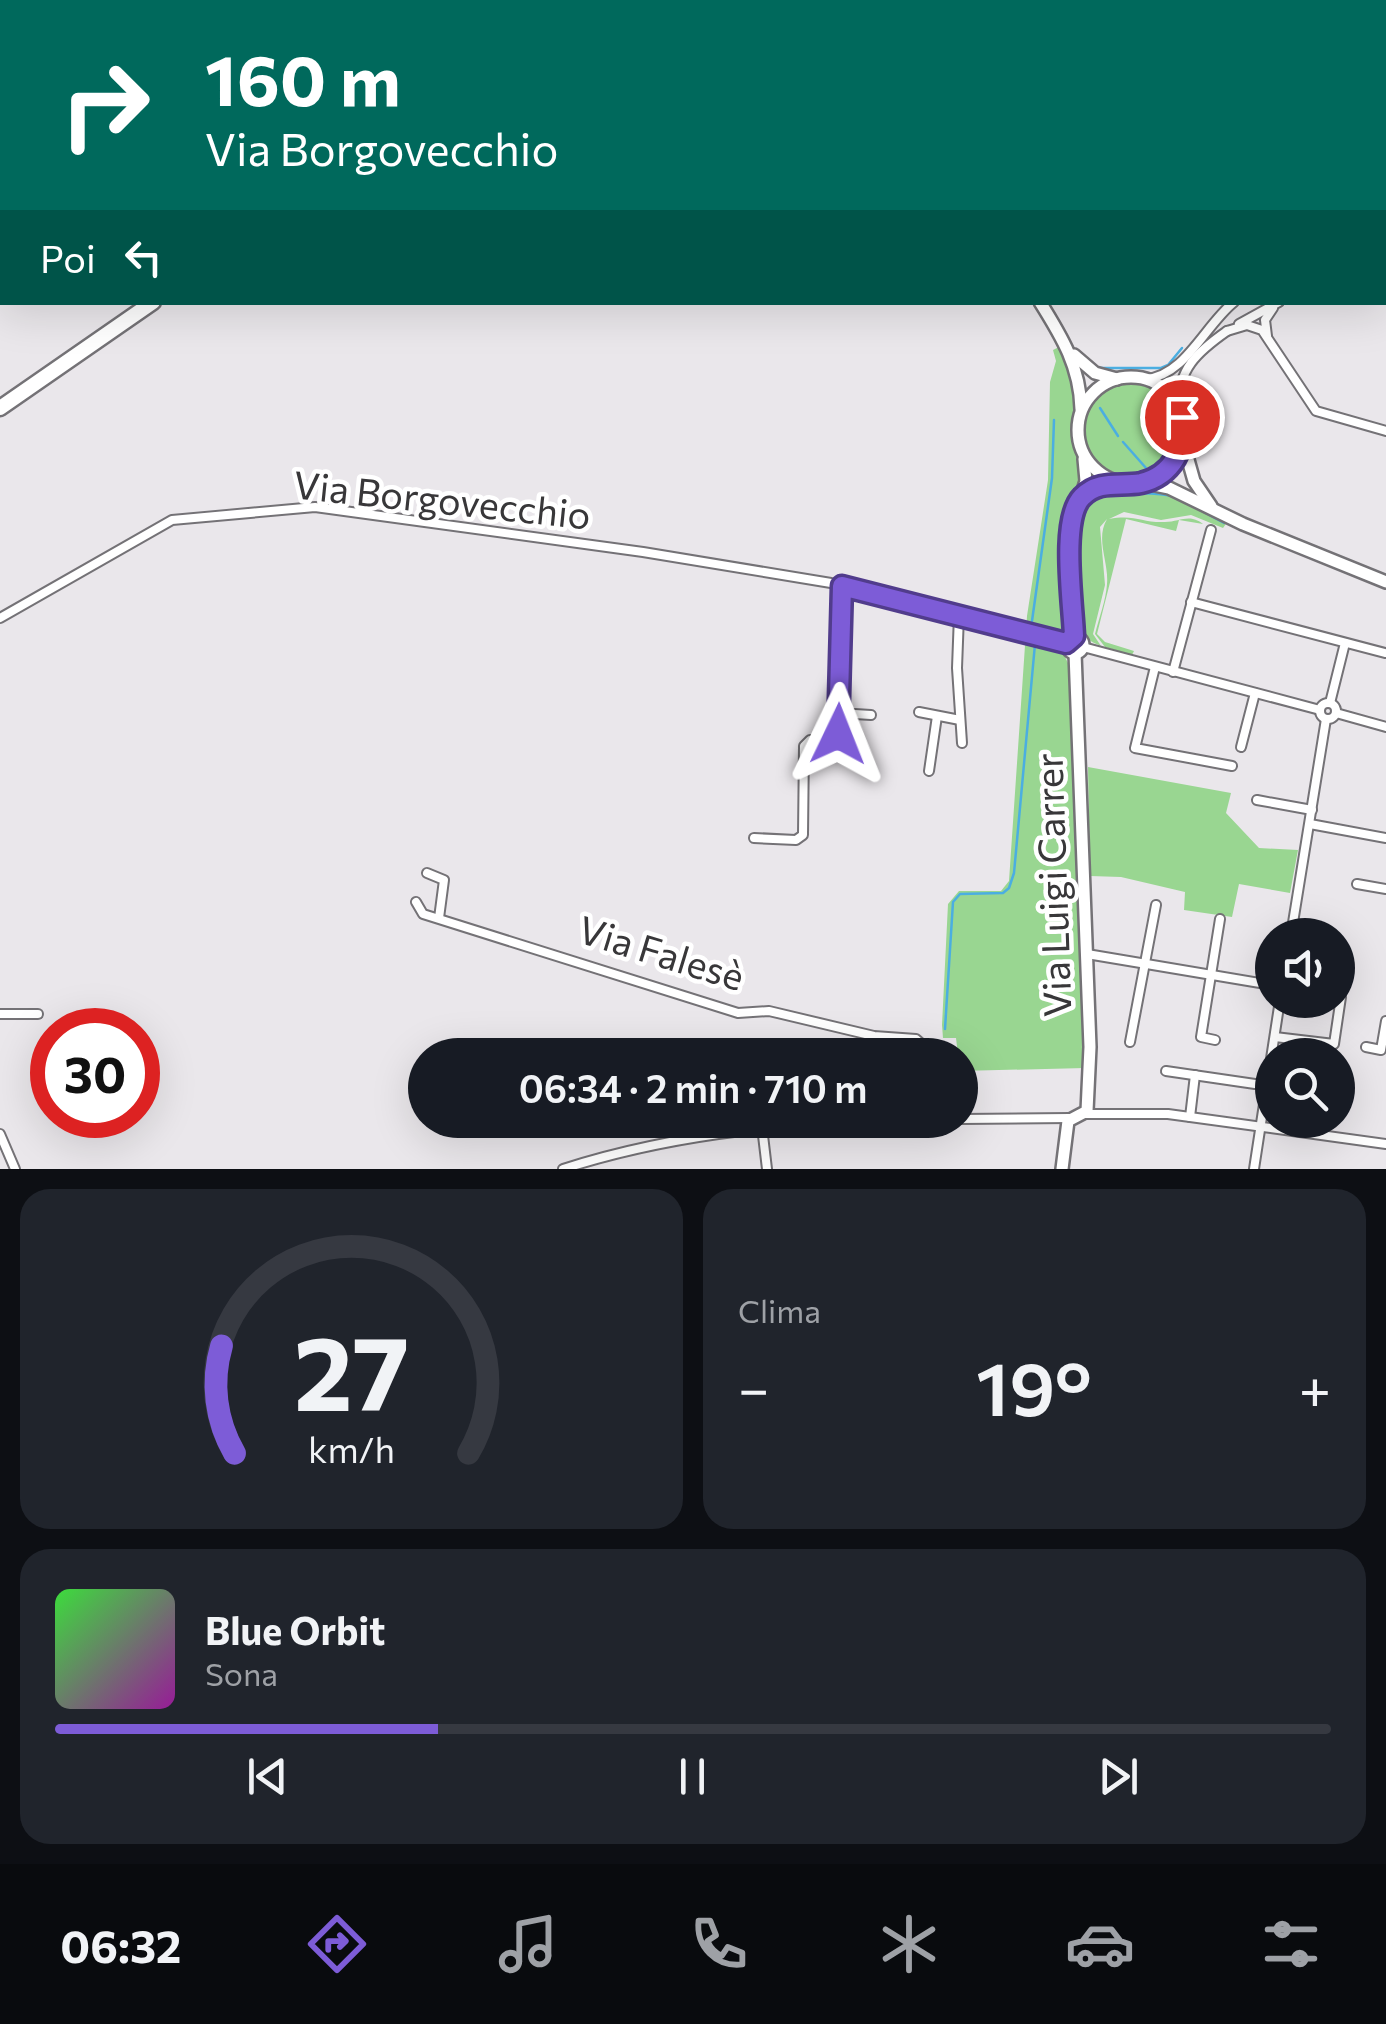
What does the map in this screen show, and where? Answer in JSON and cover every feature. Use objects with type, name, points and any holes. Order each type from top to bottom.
[{"type":"highway","points":[[0,408],[149,305]]},
{"type":"main road","points":[[1042,305],[1068,349],[1080,382],[1078,434],[1082,453],[1096,471],[1118,482]]},
{"type":"main road","points":[[1068,349],[1086,368],[1118,379],[1146,379],[1164,388],[1178,407],[1184,424],[1183,442],[1194,482],[1218,512]]},
{"type":"main road","points":[[1080,413],[1094,392],[1118,379]]},
{"type":"main road","points":[[1140,483],[1168,469],[1183,442]]},
{"type":"main road","name":"Via Luigi Carrer","points":[[1082,453],[1086,482],[1071,529],[1090,1047],[1086,1114]]},
{"type":"main road","points":[[1082,497],[1100,486],[1118,482],[1169,488],[1386,582]]},
{"type":"main road","points":[[1062,1169],[1066,1127],[1070,1118],[1086,1114]]},
{"type":"street","points":[[1146,379],[1171,371],[1230,305]]},
{"type":"street","points":[[1178,407],[1182,375],[1202,352],[1226,332],[1274,305]]},
{"type":"street","points":[[1267,336],[1267,314],[1276,305]]},
{"type":"street","points":[[1226,332],[1247,324],[1257,327],[1267,336],[1316,411],[1386,431]]},
{"type":"street","name":"Via Borgovecchio","points":[[0,618],[172,520],[305,506],[644,552],[842,586],[1320,710]]},
{"type":"street","points":[[1173,672],[1211,530]]},
{"type":"street","points":[[754,838],[796,840],[804,835],[804,746],[810,740],[834,739],[838,713],[842,586]]},
{"type":"street","points":[[1190,602],[1385,653]]},
{"type":"street","points":[[958,615],[962,743]]},
{"type":"street","points":[[1294,918],[1326,720],[1320,710],[1330,703],[1346,643]]},
{"type":"street","points":[[1155,666],[1135,748],[1232,766]]},
{"type":"street","points":[[1241,746],[1256,693]]},
{"type":"street","points":[[1330,703],[1336,714]]},
{"type":"street","points":[[918,712],[960,720]]},
{"type":"street","points":[[838,713],[870,715]]},
{"type":"street","points":[[1326,720],[1336,714],[1386,727]]},
{"type":"street","points":[[929,771],[937,716]]},
{"type":"street","points":[[1257,800],[1312,810]]},
{"type":"street","points":[[1310,824],[1386,838]]},
{"type":"street","points":[[428,874],[444,880],[439,918]]},
{"type":"street","points":[[1356,884],[1386,889]]},
{"type":"street","points":[[412,918],[423,914],[416,902]]},
{"type":"street","points":[[1130,1042],[1156,906]]},
{"type":"street","name":"Via Falesè","points":[[423,914],[738,1012],[769,1011],[895,1038]]},
{"type":"street","points":[[1215,1040],[1200,1038],[1220,919]]},
{"type":"street","points":[[1087,954],[1255,982]]},
{"type":"street","points":[[0,1014],[30,1014]]},
{"type":"street","points":[[1278,1018],[1276,1037],[1334,1044],[1339,1018]]},
{"type":"street","points":[[1366,1047],[1380,1050],[1386,1021]]},
{"type":"street","points":[[1166,1071],[1255,1084]]},
{"type":"street","points":[[1190,1117],[1195,1075]]},
{"type":"street","points":[[1086,1114],[1190,1117],[1255,1127]]},
{"type":"street","points":[[978,1119],[1070,1118]]},
{"type":"street","points":[[0,1134],[16,1169]]},
{"type":"street","points":[[564,1169],[687,1138]]},
{"type":"street","points":[[764,1138],[768,1169]]},
{"type":"street","points":[[1254,1169],[1259,1138]]},
{"type":"street","points":[[1339,1138],[1386,1144]]},
{"type":"green space","points":[[1061,346],[1074,373],[1077,398],[1073,433],[1082,468],[1081,487],[1067,522],[1069,628],[1061,637],[1061,649],[1071,669],[1085,1068],[978,1071],[978,1038],[943,1038],[948,904],[959,891],[1001,891],[1009,881],[1027,616],[1048,480],[1050,382],[1056,361],[1053,350]]},
{"type":"green space","points":[[1132,382],[1150,386],[1165,396],[1175,411],[1179,429],[1175,447],[1165,462],[1150,472],[1132,476],[1114,472],[1099,462],[1089,447],[1085,429],[1089,411],[1099,396],[1114,386]]},
{"type":"green space","points":[[1110,486],[1161,488],[1228,521],[1223,528],[1191,515],[1161,520],[1124,512],[1109,519],[1125,517],[1165,522],[1179,520],[1176,531],[1126,519],[1097,634],[1105,642],[1134,651],[1132,655],[1105,647],[1095,634],[1107,584],[1102,534],[1107,519],[1100,527],[1105,585],[1093,634],[1101,646],[1088,639],[1079,625],[1076,552],[1080,509],[1092,494]]},
{"type":"green space","points":[[1088,767],[1231,793],[1226,813],[1259,848],[1298,850],[1290,893],[1239,884],[1232,917],[1184,910],[1185,892],[1121,877],[1090,876]]},
{"type":"waterway","points":[[1100,368],[1161,368],[1182,348]]},
{"type":"waterway","points":[[1100,408],[1118,436]]},
{"type":"waterway","points":[[1032,621],[1052,478],[1054,420]]},
{"type":"waterway","points":[[1123,442],[1146,468]]},
{"type":"waterway","points":[[1111,491],[1175,497]]},
{"type":"waterway","points":[[1186,502],[1224,523]]},
{"type":"waterway","points":[[945,1029],[953,902],[960,894],[1003,893],[1014,873],[1035,644]]},
{"type":"route","points":[[838,734],[842,586],[1066,643],[1074,636],[1070,535],[1078,504],[1100,486],[1152,480],[1164,472],[1182,447],[1182,417]]}]
